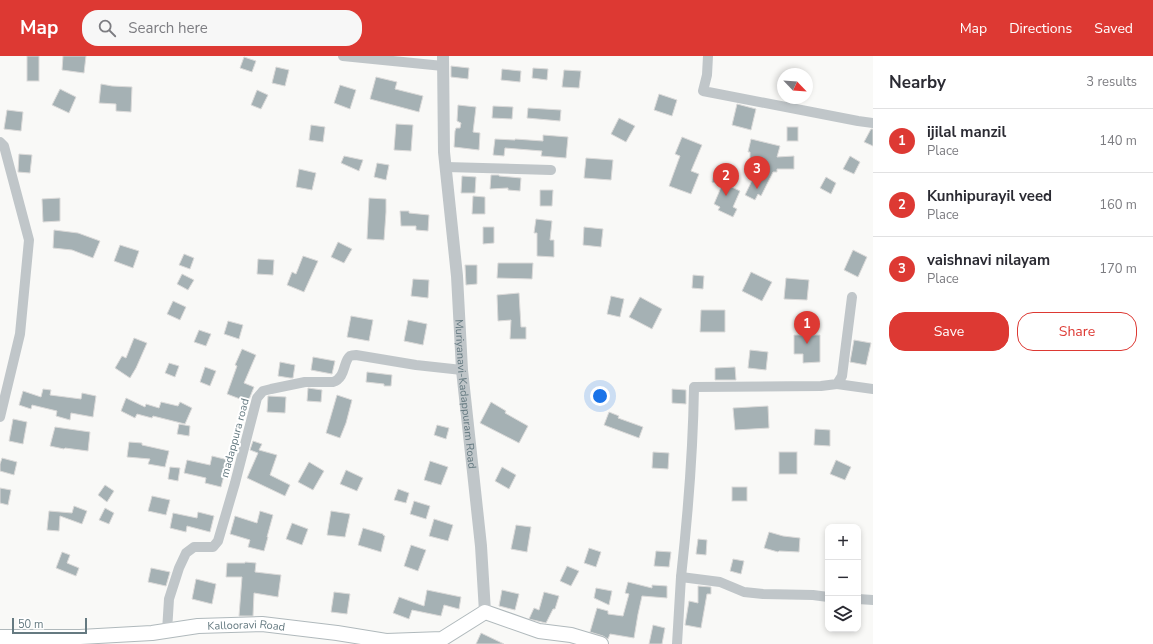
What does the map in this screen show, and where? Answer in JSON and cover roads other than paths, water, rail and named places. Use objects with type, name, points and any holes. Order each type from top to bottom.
[{"type":"main road","name":"Kallooravi Road","points":[[0,637],[80,637],[152,633],[198,626],[262,624],[337,638],[386,641],[442,639],[485,612]]},
{"type":"main road","points":[[485,612],[539,631],[571,635],[602,644]]},
{"type":"street","points":[[343,56],[443,61]]},
{"type":"street","points":[[708,56],[707,75],[703,91],[873,123]]},
{"type":"street","name":"Muriyanavi-Kadappuram Road","points":[[443,61],[444,152],[457,276],[462,370],[482,546],[485,612]]},
{"type":"street","points":[[0,142],[4,146],[29,240],[20,334],[0,417]]},
{"type":"street","points":[[446,167],[551,170]]},
{"type":"street","points":[[837,384],[842,376],[852,297]]},
{"type":"street","name":"madappura road","points":[[167,631],[169,599],[179,568],[186,553],[194,547],[213,547],[218,541],[257,398],[263,391],[305,382],[336,381],[343,372],[348,358],[356,355],[416,365],[462,370]]},
{"type":"street","points":[[677,644],[681,577],[694,430],[694,387],[821,386],[837,384],[873,390]]},
{"type":"street","points":[[681,577],[720,582],[744,592],[825,596]]},
{"type":"street","points":[[861,599],[873,600]]},
{"type":"place","name":"vaishnavi nilayam","points":[[757,189]]},
{"type":"place","name":"Kunhipurayil veed","points":[[726,196]]},
{"type":"place","name":"ijilal manzil","points":[[807,344]]}]
